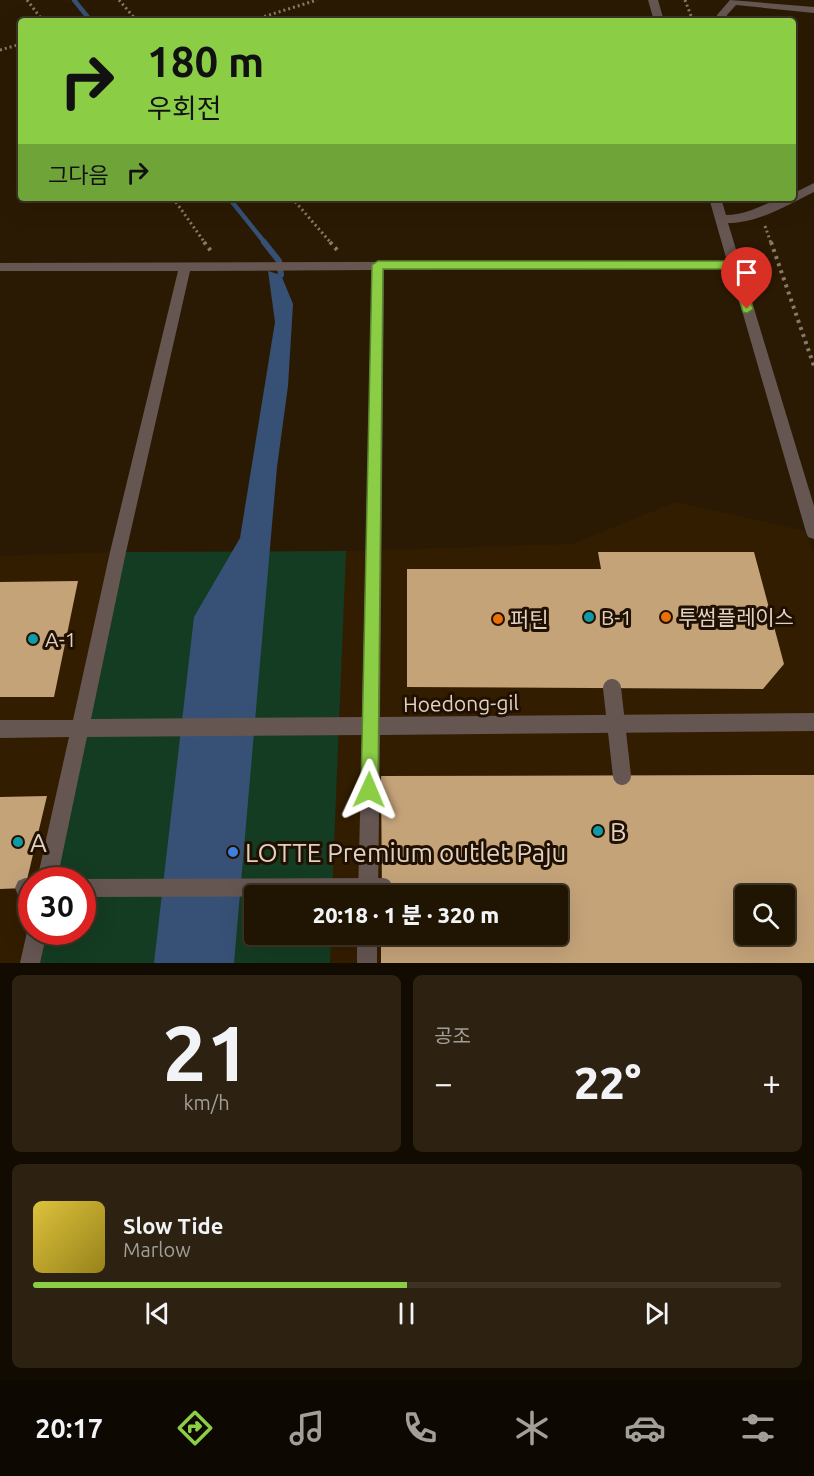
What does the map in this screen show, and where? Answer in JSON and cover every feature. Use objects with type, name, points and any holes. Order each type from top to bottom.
[{"type":"street","points":[[653,0],[658,18]]},
{"type":"street","points":[[722,18],[734,1],[814,10]]},
{"type":"street","points":[[796,195],[814,187]]},
{"type":"street","points":[[716,201],[814,532]]},
{"type":"street","points":[[721,219],[742,219],[784,201]]},
{"type":"street","points":[[375,885],[370,727],[378,265]]},
{"type":"street","points":[[0,267],[734,265]]},
{"type":"street","points":[[50,867],[185,266]]},
{"type":"street","points":[[612,688],[622,776]]},
{"type":"street","name":"Hoedong-gil","points":[[0,729],[814,722]]},
{"type":"street","points":[[96,888],[244,890]]},
{"type":"street","points":[[30,963],[34,945]]},
{"type":"street","points":[[367,945],[367,963]]},
{"type":"path","points":[[27,0],[41,18]]},
{"type":"path","points":[[118,0],[134,18]]},
{"type":"path","points":[[260,18],[317,0]]},
{"type":"path","points":[[685,0],[692,18]]},
{"type":"path","points":[[0,51],[18,45]]},
{"type":"path","points":[[175,201],[222,266]]},
{"type":"path","points":[[295,201],[350,265]]},
{"type":"path","points":[[760,213],[814,366]]},
{"type":"shaded area","points":[[676,502],[805,531],[814,556],[814,963],[0,963],[0,556],[118,552],[346,551],[572,544]]},
{"type":"green space","points":[[346,551],[332,885],[244,885],[244,945],[331,945],[330,963],[31,963],[34,945],[96,945],[96,867],[51,867],[118,552]]},
{"type":"water","points":[[268,271],[281,275],[293,304],[288,386],[277,467],[234,963],[154,963],[194,617],[240,538],[275,322]]},
{"type":"building","name":"B-1","points":[[598,552],[754,552],[784,664],[763,689],[407,687],[407,569],[601,569]]},
{"type":"building","name":"A-1","points":[[78,581],[54,697],[0,697],[0,582]]},
{"type":"building","name":"B","points":[[814,775],[814,963],[381,963],[381,945],[568,945],[568,885],[382,885],[381,776]]},
{"type":"building","name":"A","points":[[47,796],[30,867],[18,867],[18,888],[0,889],[0,797]]},
{"type":"waterway","points":[[74,0],[89,18]]},
{"type":"waterway","points":[[231,201],[265,243]]},
{"type":"waterway","points":[[264,242],[279,261],[281,275]]},
{"type":"place","name":"B-1","points":[[589,617]]},
{"type":"place","name":"투썸플레이스","points":[[666,617]]},
{"type":"place","name":"퍼틴","points":[[498,619]]},
{"type":"place","name":"A-1","points":[[33,639]]},
{"type":"place","name":"B","points":[[598,831]]},
{"type":"place","name":"A","points":[[18,842]]},
{"type":"place","name":"LOTTE Premium outlet Paju","points":[[233,852]]},
{"type":"route","points":[[369,790],[378,265],[734,265],[747,309]]}]
